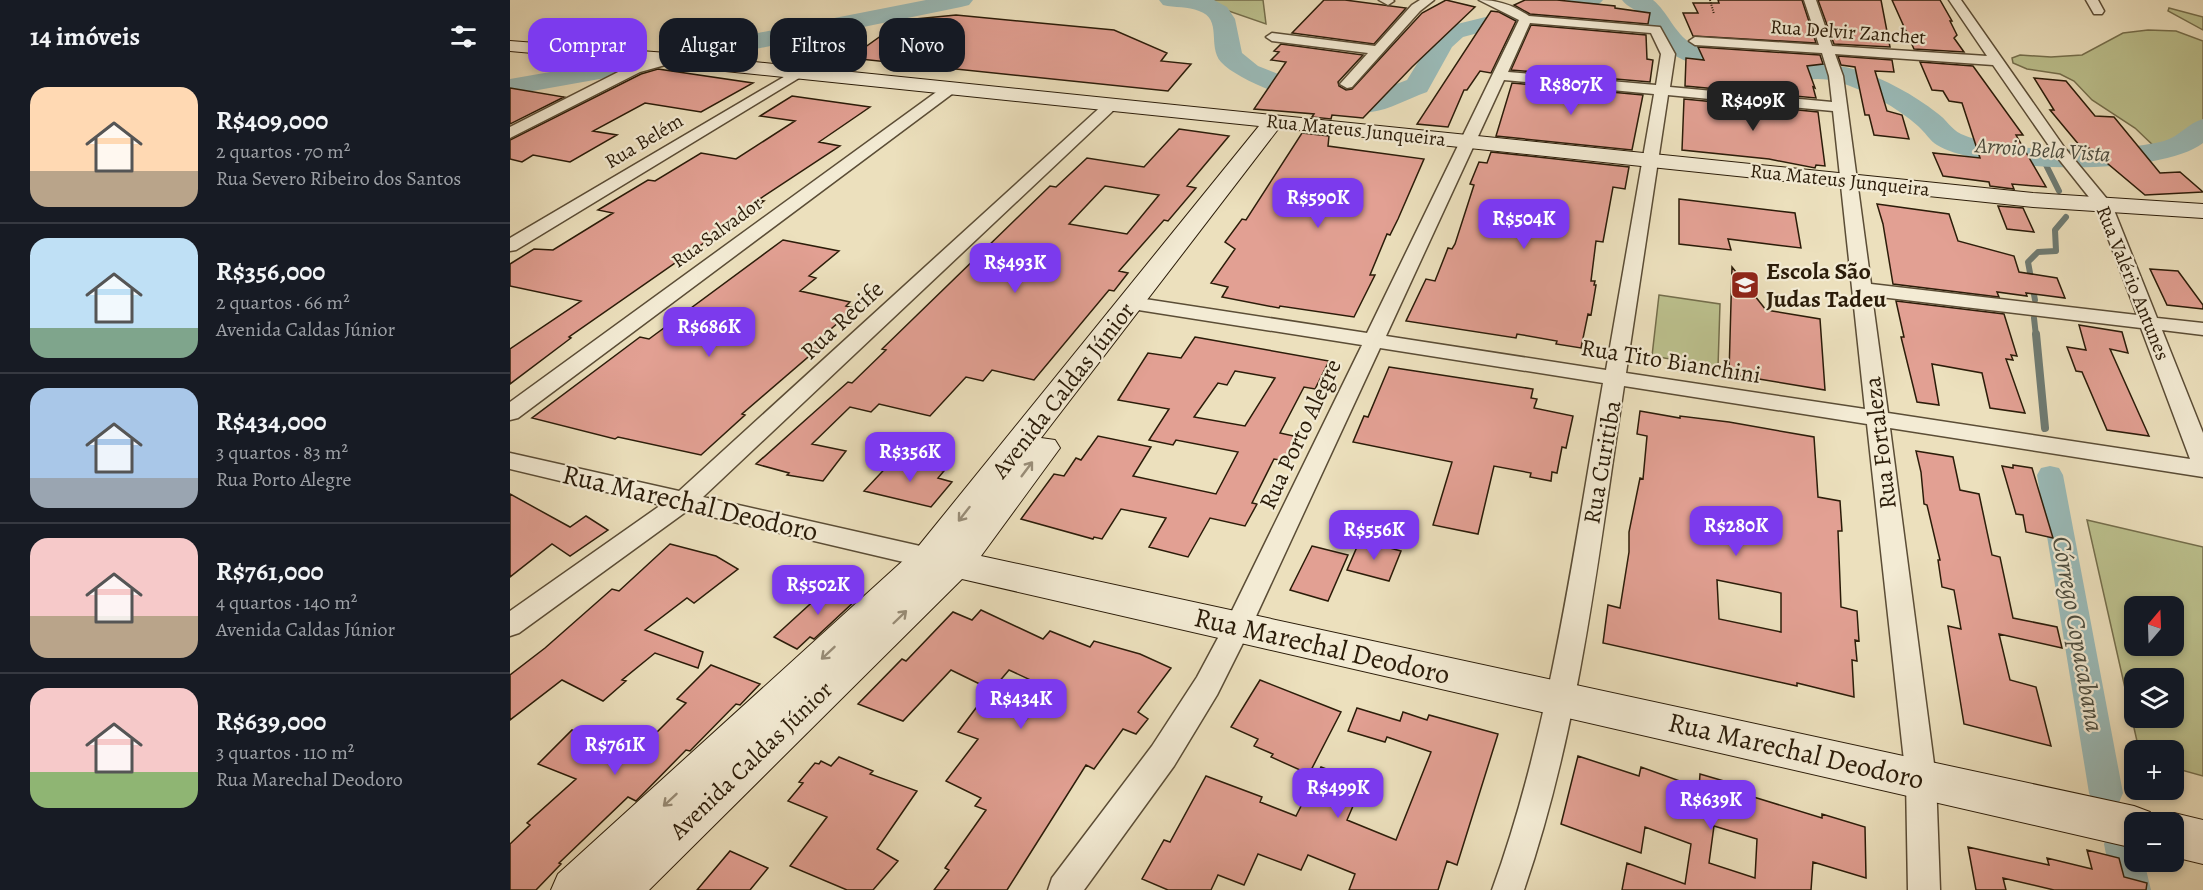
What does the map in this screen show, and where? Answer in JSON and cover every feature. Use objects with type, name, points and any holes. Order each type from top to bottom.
[{"type":"main road","name":"Rua Mateus Junqueira","points":[[510,46],[659,58]]},
{"type":"main road","name":"Rua Mateus Junqueira","points":[[800,72],[2033,200],[2203,211]]},
{"type":"main road","name":"Avenida Caldas Júnior","points":[[616,890],[942,561],[1142,305],[1281,122]]},
{"type":"main road","name":"Avenida Caldas Júnior","points":[[574,890],[942,561]]},
{"type":"main road","name":"Rua Marechal Deodoro","points":[[942,561],[2124,825]]},
{"type":"main road","points":[[2184,837],[2203,842]]},
{"type":"street","points":[[1347,84],[1416,8],[1428,0]]},
{"type":"street","points":[[1485,0],[1514,11],[1526,19]]},
{"type":"street","name":"Rua Fortaleza","points":[[1810,0],[1835,73],[1840,107],[1921,779],[1924,890]]},
{"type":"street","name":"Rua Valério Antunes","points":[[1955,0],[2065,157],[2104,205],[2203,462]]},
{"type":"street","name":"Rua Curitiba","points":[[1508,890],[1527,836],[1562,699],[1668,54],[1656,30],[1526,19]]},
{"type":"street","name":"Rua Porto Alegre","points":[[1064,890],[1163,756],[1207,686],[1238,627],[1526,19]]},
{"type":"street","points":[[1272,37],[1377,50]]},
{"type":"street","name":"Rua Delvir Zanchet","points":[[1695,41],[1998,61]]},
{"type":"street","points":[[510,133],[635,69],[659,62]]},
{"type":"street","name":"Rua Belém","points":[[510,246],[800,72]]},
{"type":"street","points":[[1499,75],[1840,107]]},
{"type":"street","name":"Rua Salvador","points":[[510,413],[951,88]]},
{"type":"street","name":"Rua Recife","points":[[510,625],[684,501],[1111,105]]},
{"type":"street","points":[[1862,289],[2203,329]]},
{"type":"street","name":"Rua Tito Bianchini","points":[[1142,305],[2203,469]]},
{"type":"street","name":"Rua Marechal Deodoro","points":[[510,461],[942,561]]},
{"type":"path","points":[[1710,0],[1714,14]]},
{"type":"green space","points":[[1197,0],[1263,0],[1266,24]]},
{"type":"green space","points":[[2169,8],[2203,17],[2203,30],[2168,11]]},
{"type":"green space","points":[[2148,30],[2176,31],[2203,41],[2203,142],[2173,154],[2156,148],[2135,128],[2092,100],[2074,81],[2060,74],[2027,69],[2013,63],[2012,58],[2020,55],[2051,57],[2082,55],[2123,33]]},
{"type":"green space","points":[[1659,295],[1720,304],[1718,367],[1652,356]]},
{"type":"green space","points":[[2087,520],[2203,547],[2203,776],[2184,771],[2184,740],[2137,740],[2134,728],[2184,728],[2184,668],[2124,668],[2124,684]]},
{"type":"building","points":[[1324,0],[1345,0],[1406,8],[1374,44],[1292,33]]},
{"type":"building","points":[[1446,0],[1475,7],[1363,118],[1332,115],[1331,119],[1312,117],[1314,114],[1254,109],[1286,62],[1271,60],[1279,52],[1274,51],[1281,44],[1363,55],[1338,82],[1339,86],[1346,90],[1352,89],[1422,13]]},
{"type":"building","points":[[1525,0],[1557,0],[1615,6],[1615,8],[1650,13],[1648,24],[1530,14],[1514,5]]},
{"type":"building","points":[[1718,0],[1802,0],[1816,43],[1693,36],[1683,13],[1698,13],[1693,3],[1719,3]]},
{"type":"building","points":[[1818,0],[1881,0],[1890,47],[1834,44]]},
{"type":"building","points":[[1892,0],[1940,0],[1952,21],[1950,21],[1957,35],[1954,38],[1964,52],[1914,49]]},
{"type":"building","points":[[1491,11],[1499,12],[1516,21],[1491,73],[1480,71],[1467,90],[1464,90],[1448,127],[1417,124]]},
{"type":"building","points":[[956,15],[1114,30],[1167,53],[1161,61],[1191,64],[1168,91],[965,70],[965,18],[925,18]]},
{"type":"building","points":[[1531,25],[1646,35],[1647,59],[1653,60],[1650,82],[1511,70]]},
{"type":"building","points":[[879,37],[879,61],[867,60],[867,46]]},
{"type":"building","points":[[1698,47],[1820,55],[1823,64],[1807,66],[1816,98],[1685,86],[1686,58],[1704,60]]},
{"type":"building","points":[[1838,56],[1892,60],[1894,72],[1875,71],[1887,111],[1902,115],[1909,139],[1874,135],[1869,115],[1865,115],[1855,67],[1841,65]]},
{"type":"building","points":[[1920,62],[1973,66],[2023,135],[2016,135],[2046,187],[2012,184],[2014,189],[1990,186],[1989,182],[1943,176],[1933,153],[1980,158],[1962,103],[1949,101],[1943,91],[1932,90]]},
{"type":"building","points":[[658,69],[659,72],[678,72],[753,83],[701,112],[645,103],[593,131],[617,135],[570,162],[533,155],[522,162],[510,159],[510,140],[641,74]]},
{"type":"building","points":[[2034,78],[2066,81],[2095,116],[2114,117],[2160,173],[2180,172],[2203,192],[2145,195],[2089,148],[2080,146],[2050,110],[2054,110]]},
{"type":"building","points":[[1512,83],[1643,95],[1632,150],[1496,136]]},
{"type":"building","points":[[510,88],[564,97],[510,124]]},
{"type":"building","points":[[792,96],[870,107],[819,142],[840,146],[758,200],[764,201],[569,337],[571,338],[510,384],[510,349],[581,301],[510,286],[510,264],[534,249],[553,250],[613,213],[598,210],[648,180],[655,181],[701,153],[736,159],[795,121],[760,116]]},
{"type":"building","points":[[1684,99],[1818,112],[1825,166],[1816,165],[1815,168],[1769,159],[1682,150]]},
{"type":"building","points":[[1179,129],[1229,136],[1187,186],[1196,188],[1168,221],[1164,220],[1119,271],[1128,273],[1114,291],[1109,290],[1034,380],[992,370],[983,381],[966,377],[930,416],[879,404],[871,412],[850,407],[812,444],[846,451],[823,481],[787,475],[789,473],[756,464],[848,382],[852,383],[886,350],[882,349],[1050,186],[1056,187],[1087,158],[1144,167]],"holes":[[[1105,186],[1159,195],[1127,234],[1069,224]]]},
{"type":"building","points":[[1302,133],[1329,136],[1328,146],[1424,159],[1398,219],[1390,235],[1387,234],[1370,275],[1375,275],[1354,317],[1280,306],[1279,308],[1222,297],[1228,287],[1211,283],[1235,249],[1225,242],[1242,219],[1246,220]]},
{"type":"building","points":[[1491,152],[1629,167],[1625,189],[1613,187],[1603,242],[1596,241],[1591,281],[1595,281],[1594,285],[1596,285],[1591,315],[1588,314],[1581,348],[1517,334],[1516,338],[1406,321],[1426,279],[1435,281],[1448,248],[1452,249],[1455,244],[1474,185],[1470,184],[1479,162],[1487,163]]},
{"type":"building","points":[[1679,199],[1795,213],[1801,248],[1728,239],[1731,250],[1679,244]]},
{"type":"building","points":[[1877,204],[1949,214],[1958,241],[2014,256],[2019,272],[2057,278],[2065,298],[1997,292],[1999,297],[1893,284],[1883,224]]},
{"type":"building","points":[[1998,206],[2023,208],[2034,232],[2007,229]]},
{"type":"building","points":[[783,240],[839,251],[809,276],[816,278],[800,291],[850,302],[846,306],[855,308],[815,343],[822,345],[742,414],[745,415],[701,455],[618,437],[615,439],[532,418],[640,337],[649,339]]},
{"type":"building","points":[[1732,267],[1766,310],[1820,319],[1825,390],[1729,374]]},
{"type":"building","points":[[2150,269],[2178,271],[2203,305],[2203,309],[2167,305]]},
{"type":"building","points":[[1896,301],[2004,314],[2017,356],[2011,355],[2013,360],[2006,359],[2025,413],[1990,408],[1982,373],[1932,364],[1939,405],[1917,402],[1901,337],[1904,337]]},
{"type":"building","points":[[2079,325],[2122,332],[2128,353],[2110,349],[2149,436],[2107,430],[2082,372],[2076,371],[2067,347],[2086,350]]},
{"type":"building","points":[[1195,337],[1329,361],[1315,389],[1304,387],[1280,433],[1298,437],[1286,461],[1274,459],[1252,503],[1257,504],[1245,526],[1210,518],[1188,557],[1149,547],[1166,518],[1121,509],[1102,539],[1094,537],[1093,539],[1021,519],[1054,474],[1064,476],[1076,458],[1081,460],[1098,436],[1151,447],[1133,476],[1216,494],[1238,452],[1176,440],[1173,445],[1149,440],[1169,409],[1118,400],[1148,353],[1181,358]],"holes":[[[1235,371],[1275,378],[1245,426],[1194,417],[1218,383],[1227,385]]]},
{"type":"building","points":[[1389,367],[1533,389],[1531,398],[1537,399],[1534,408],[1573,416],[1566,448],[1562,447],[1557,473],[1552,472],[1551,481],[1530,477],[1531,473],[1494,466],[1478,534],[1433,525],[1452,462],[1353,442],[1364,416],[1368,417]]},
{"type":"building","points":[[1640,411],[1680,418],[1680,416],[1729,422],[1814,437],[1818,497],[1840,501],[1842,531],[1838,531],[1841,607],[1857,611],[1859,641],[1855,640],[1857,661],[1852,660],[1854,697],[1603,643],[1608,605],[1620,608],[1629,552],[1629,532],[1640,478],[1643,479],[1647,436],[1637,434]],"holes":[[[1717,580],[1781,593],[1781,632],[1719,619]]]},
{"type":"building","points":[[1916,451],[1953,457],[1960,490],[1979,494],[1992,555],[2000,557],[2013,618],[2057,627],[2062,648],[1999,634],[2010,680],[2036,687],[2051,746],[1964,724],[1948,626],[1961,629],[1954,590],[1942,587],[1938,560],[1940,560],[1927,505],[1924,504],[1921,472]]},
{"type":"building","points":[[894,459],[944,471],[938,478],[952,482],[931,507],[864,491]]},
{"type":"building","points":[[2013,465],[2032,468],[2053,538],[2026,532],[2023,515],[2016,514],[2002,466],[2013,468]]},
{"type":"building","points":[[510,494],[570,527],[586,516],[608,530],[570,556],[552,544],[510,577]]},
{"type":"building","points":[[1360,540],[1401,551],[1389,581],[1347,570]]},
{"type":"building","points":[[670,544],[716,556],[738,569],[694,603],[687,598],[645,630],[703,652],[698,668],[655,653],[622,680],[626,681],[603,701],[562,680],[510,720],[510,675],[545,648],[612,589],[619,591]]},
{"type":"building","points":[[1312,546],[1348,555],[1328,601],[1290,590]]},
{"type":"building","points":[[841,584],[859,592],[855,596],[858,598],[814,639],[810,637],[797,649],[774,637],[831,585],[836,588]]},
{"type":"building","points":[[981,610],[1043,639],[1050,631],[1090,647],[1094,641],[1140,654],[1171,668],[1138,712],[1148,719],[1136,734],[1123,729],[1094,769],[1086,765],[1007,890],[934,890],[949,870],[945,868],[986,810],[975,806],[981,798],[946,781],[978,739],[958,732],[979,704],[1025,721],[1050,689],[1009,670],[992,690],[951,670],[903,721],[858,704],[902,659],[906,661],[953,612],[972,620]]},
{"type":"building","points":[[711,665],[760,684],[740,705],[736,704],[690,751],[686,750],[636,801],[628,797],[559,863],[561,864],[536,890],[510,890],[510,844],[530,825],[527,823],[576,779],[538,764],[572,730],[633,756],[686,703],[677,699]]},
{"type":"building","points":[[1260,680],[1341,712],[1309,774],[1271,757],[1273,754],[1254,746],[1258,739],[1231,727]]},
{"type":"building","points":[[1357,708],[1400,721],[1403,712],[1427,720],[1429,715],[1498,734],[1457,865],[1447,861],[1438,890],[1349,890],[1355,874],[1308,855],[1301,870],[1258,854],[1244,885],[1218,875],[1211,890],[1168,890],[1142,879],[1164,840],[1170,842],[1206,776],[1262,797],[1260,802],[1296,816],[1321,767],[1363,783],[1347,820],[1396,840],[1431,752],[1387,737],[1385,742],[1348,731]]},
{"type":"building","points":[[1578,756],[1639,776],[1641,767],[1699,788],[1700,774],[1748,788],[1747,795],[1822,818],[1822,814],[1865,827],[1866,878],[1813,862],[1811,890],[1622,890],[1627,863],[1685,884],[1691,844],[1645,827],[1641,853],[1561,824]],"holes":[[[1714,826],[1757,839],[1755,878],[1709,863]]]},
{"type":"building","points":[[839,757],[873,771],[870,774],[917,791],[877,849],[898,861],[873,890],[847,890],[790,866],[827,817],[788,801],[803,783],[799,782],[815,763],[819,764],[821,761],[831,766]]},
{"type":"building","points":[[1968,847],[2049,865],[2047,858],[2092,869],[2087,850],[2119,858],[2124,877],[2147,883],[2146,890],[2054,890],[2003,878],[2006,890],[1976,890]]},
{"type":"building","points":[[730,851],[768,868],[750,890],[697,890]]},
{"type":"waterway","points":[[758,41],[961,0]]},
{"type":"waterway","name":"Arroio Bela Vista","points":[[1171,0],[1205,5],[1218,13],[1226,28],[1230,56],[1249,72],[1306,94],[1369,104],[1417,86],[1442,43],[1454,32],[1514,17]]},
{"type":"waterway","name":"Arroio Bela Vista","points":[[1529,15],[1578,5],[1591,0]]},
{"type":"waterway","name":"Arroio Bela Vista","points":[[1634,0],[1650,9],[1676,45],[1693,54],[1751,68],[1790,72],[1825,71],[1848,76],[1894,97],[1928,119],[1948,139],[1968,147],[2025,156],[2124,155],[2177,147],[2203,128]]},
{"type":"waterway","points":[[510,87],[596,72]]},
{"type":"waterway","name":"Córrego Copacabana","points":[[2041,155],[2059,191]]},
{"type":"waterway","name":"Córrego Copacabana","points":[[2035,300],[2028,262],[2038,252],[2056,251],[2055,230],[2066,217]]},
{"type":"waterway","name":"Córrego Copacabana","points":[[2034,318],[2036,336]]},
{"type":"waterway","name":"Córrego Copacabana","points":[[2036,334],[2045,428]]},
{"type":"waterway","name":"Córrego Copacabana","points":[[2050,475],[2106,793]]},
{"type":"waterway","name":"Córrego Copacabana","points":[[2122,844],[2132,890]]},
{"type":"place","name":"Escola São Judas Tadeu","points":[[1745,285]]}]
